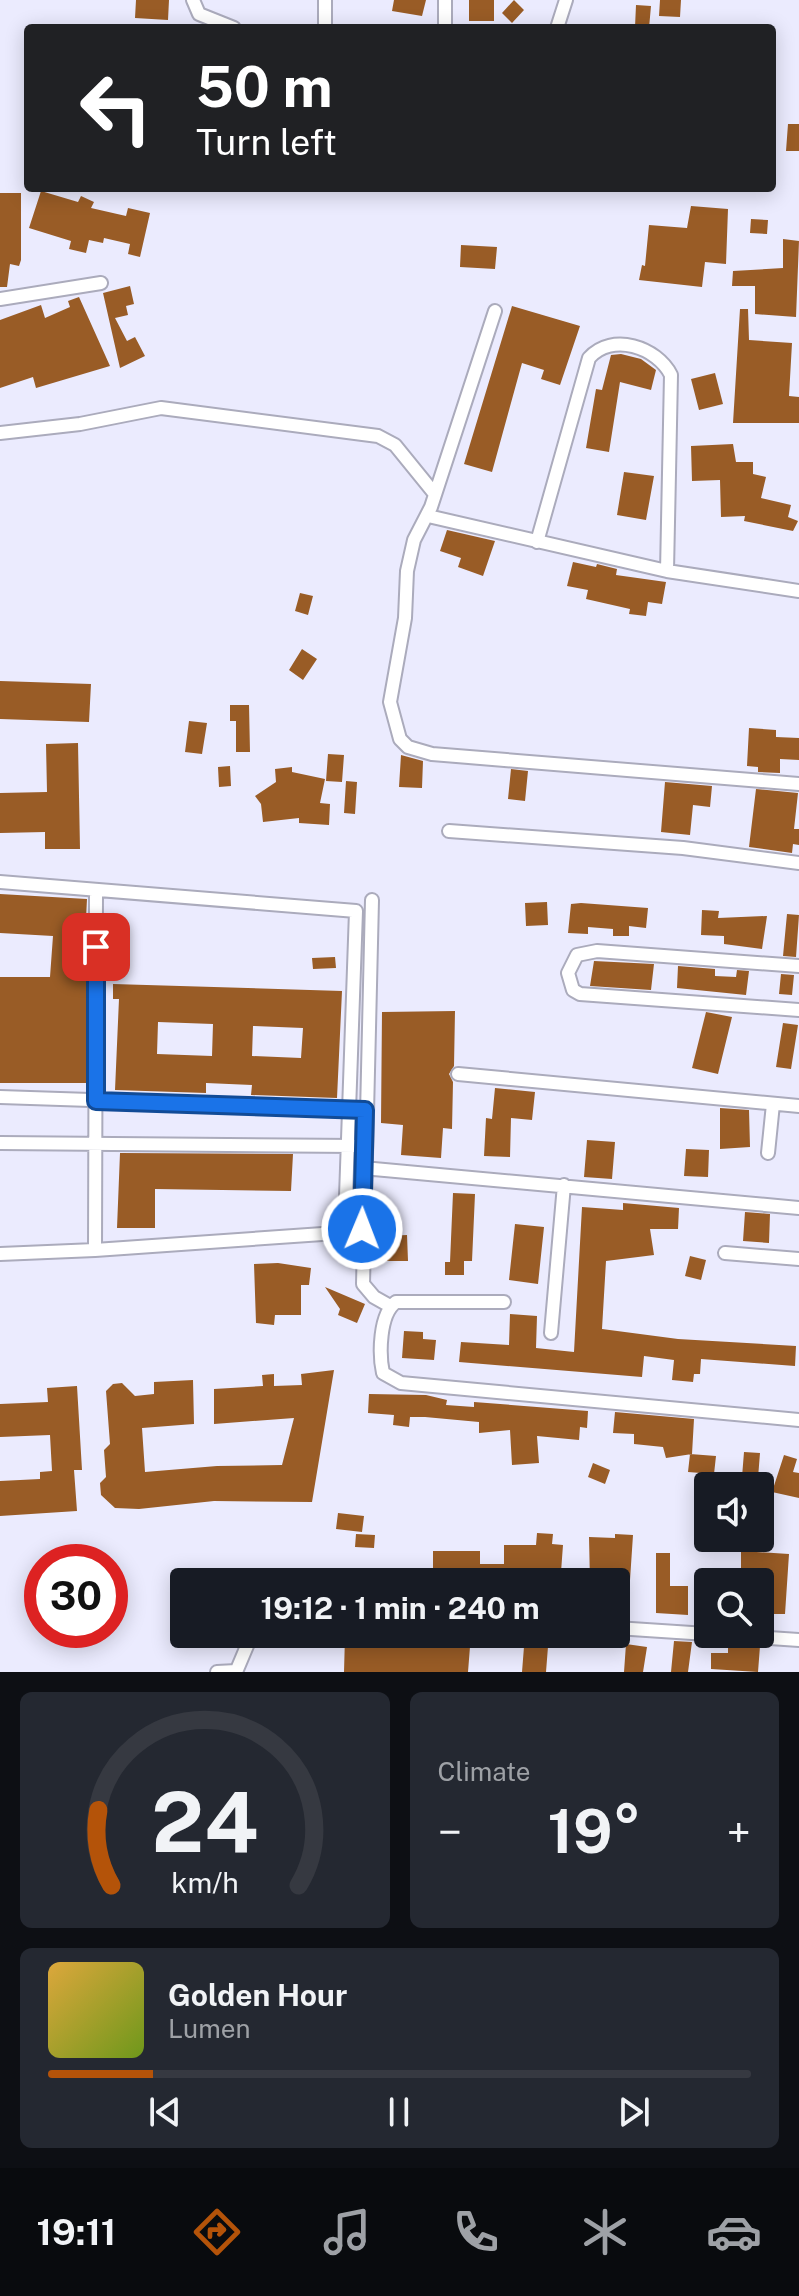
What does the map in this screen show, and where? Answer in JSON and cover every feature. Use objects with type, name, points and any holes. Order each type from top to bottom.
[{"type":"street","points":[[193,0],[199,14],[224,24]]},
{"type":"street","points":[[325,0],[325,24]]},
{"type":"street","points":[[445,0],[445,24]]},
{"type":"street","points":[[558,24],[566,0]]},
{"type":"street","points":[[0,299],[101,283]]},
{"type":"street","points":[[495,311],[428,516],[410,552],[405,618],[390,702],[393,725],[408,747],[432,754],[799,784]]},
{"type":"street","points":[[537,542],[589,358],[604,346],[632,345],[665,364],[671,375],[667,571]]},
{"type":"street","points":[[0,433],[80,424],[161,408],[378,436],[395,445],[434,493]]},
{"type":"street","points":[[428,516],[667,571],[799,591]]},
{"type":"street","points":[[449,831],[683,848],[799,863]]},
{"type":"street","points":[[0,882],[356,911],[345,1225],[337,1233],[0,1254]]},
{"type":"street","points":[[95,1250],[96,892]]},
{"type":"street","points":[[372,900],[363,1168],[363,1284],[374,1297],[390,1306]]},
{"type":"street","points":[[799,966],[597,951],[577,955],[568,973],[573,990],[580,994],[799,1010]]},
{"type":"street","points":[[458,1074],[799,1106]]},
{"type":"street","points":[[0,1097],[365,1110]]},
{"type":"street","points":[[768,1153],[773,1104]]},
{"type":"street","points":[[0,1143],[364,1146]]},
{"type":"street","points":[[363,1168],[799,1208]]},
{"type":"street","points":[[551,1333],[564,1185]]},
{"type":"street","points":[[725,1253],[799,1259]]},
{"type":"street","points":[[390,1306],[404,1299],[504,1302]]},
{"type":"street","points":[[390,1306],[381,1361],[383,1373],[401,1383],[799,1420]]},
{"type":"street","points":[[630,1629],[799,1640]]},
{"type":"street","points":[[217,1672],[236,1672],[246,1648]]},
{"type":"building","points":[[136,0],[169,0],[168,20],[135,18]]},
{"type":"building","points":[[394,0],[426,0],[422,16],[392,11]]},
{"type":"building","points":[[469,0],[494,0],[494,21],[469,21]]},
{"type":"building","points":[[514,0],[524,10],[512,23],[502,13]]},
{"type":"building","points":[[660,0],[681,0],[680,17],[659,16]]},
{"type":"building","points":[[636,5],[651,6],[649,24],[635,24]]},
{"type":"building","points":[[788,124],[799,124],[799,151],[786,151]]},
{"type":"building","points":[[41,192],[78,202],[81,196],[94,202],[91,208],[126,216],[128,208],[150,213],[140,257],[128,254],[130,244],[104,238],[103,243],[89,240],[86,253],[69,249],[71,241],[29,228]]},
{"type":"building","points":[[0,193],[21,193],[21,260],[19,266],[10,264],[7,287],[0,287]]},
{"type":"building","points":[[691,206],[728,209],[726,264],[705,262],[702,287],[639,280],[642,265],[645,266],[649,225],[687,228]]},
{"type":"building","points":[[751,219],[768,220],[767,234],[750,233]]},
{"type":"building","points":[[783,239],[799,241],[796,317],[755,314],[755,286],[732,286],[733,271],[783,268]]},
{"type":"building","points":[[461,245],[497,247],[495,269],[460,267]]},
{"type":"building","points":[[130,286],[134,304],[126,306],[128,315],[115,318],[127,341],[135,337],[145,356],[120,368],[103,293]]},
{"type":"building","points":[[79,297],[110,366],[36,388],[33,377],[0,388],[0,320],[41,305],[45,318],[70,307],[68,301]]},
{"type":"building","points":[[512,306],[580,326],[560,385],[541,379],[544,370],[522,363],[492,472],[464,464]]},
{"type":"building","points":[[740,309],[748,309],[749,340],[792,343],[789,396],[799,397],[799,423],[733,423]]},
{"type":"building","points":[[611,355],[641,359],[656,370],[651,390],[620,382],[609,452],[586,448],[596,389],[602,390]]},
{"type":"building","points":[[715,373],[723,404],[699,410],[691,379]]},
{"type":"building","points":[[733,444],[736,462],[753,462],[753,474],[766,477],[761,498],[791,505],[788,517],[798,521],[793,531],[744,521],[745,516],[721,517],[720,480],[692,481],[691,446]]},
{"type":"building","points":[[624,472],[654,476],[646,520],[617,515]]},
{"type":"building","points":[[447,530],[495,541],[483,576],[458,567],[461,558],[440,551]]},
{"type":"building","points":[[573,562],[617,569],[616,575],[666,582],[662,604],[648,602],[646,616],[629,614],[630,609],[586,599],[588,590],[567,586]]},
{"type":"building","points":[[300,593],[313,596],[308,615],[295,611]]},
{"type":"building","points":[[302,649],[317,659],[303,680],[289,670]]},
{"type":"building","points":[[0,681],[91,684],[89,722],[0,719]]},
{"type":"building","points":[[230,705],[249,705],[250,752],[236,752],[236,721],[230,721]]},
{"type":"building","points":[[189,721],[207,723],[202,754],[185,752]]},
{"type":"building","points":[[749,728],[776,730],[776,737],[799,738],[799,760],[780,759],[780,773],[758,772],[758,767],[747,766]]},
{"type":"building","points":[[78,743],[80,849],[45,849],[45,832],[0,833],[0,793],[47,792],[46,744]]},
{"type":"building","points":[[328,754],[344,755],[342,782],[326,781]]},
{"type":"building","points":[[401,755],[423,761],[422,788],[399,787]]},
{"type":"building","points":[[230,766],[231,786],[219,787],[218,767]]},
{"type":"building","points":[[292,767],[292,772],[325,779],[320,803],[330,804],[329,825],[299,823],[299,818],[263,822],[261,804],[255,796],[276,782],[275,769]]},
{"type":"building","points":[[511,769],[528,771],[525,801],[508,799]]},
{"type":"building","points":[[346,781],[357,782],[355,814],[344,813]]},
{"type":"building","points":[[665,782],[712,786],[710,807],[693,805],[690,835],[661,832]]},
{"type":"building","points":[[756,789],[798,793],[794,829],[799,829],[799,845],[793,844],[792,853],[749,847]]},
{"type":"building","points":[[0,894],[87,899],[83,977],[87,977],[86,1083],[0,1083],[0,977],[50,977],[53,936],[0,933]]},
{"type":"building","points":[[547,902],[548,925],[526,926],[525,903]]},
{"type":"building","points":[[571,904],[648,908],[646,928],[629,926],[629,936],[613,936],[613,929],[588,927],[588,934],[568,933]]},
{"type":"building","points":[[702,910],[719,911],[718,918],[767,916],[762,949],[724,944],[724,936],[701,935]]},
{"type":"building","points":[[787,914],[799,915],[796,957],[783,956]]},
{"type":"building","points":[[335,957],[336,968],[313,969],[312,958]]},
{"type":"building","points":[[594,961],[654,964],[651,990],[590,986]]},
{"type":"building","points":[[678,966],[715,969],[715,976],[736,977],[737,970],[749,971],[746,995],[677,988]]},
{"type":"building","points":[[781,974],[794,975],[792,995],[779,994]]},
{"type":"building","points":[[113,984],[342,991],[337,1098],[251,1095],[252,1085],[206,1083],[206,1093],[115,1090],[119,999],[113,999]],"holes":[[[158,1022],[213,1024],[212,1056],[157,1054]],[[253,1026],[303,1028],[301,1058],[252,1056]]]},
{"type":"building","points":[[455,1011],[454,1066],[449,1074],[453,1082],[452,1129],[443,1128],[441,1158],[401,1155],[403,1125],[381,1123],[382,1012]]},
{"type":"building","points":[[706,1012],[732,1017],[718,1074],[692,1068]]},
{"type":"building","points":[[783,1023],[798,1025],[791,1069],[776,1067]]},
{"type":"building","points":[[495,1088],[535,1092],[532,1120],[511,1118],[510,1157],[484,1156],[486,1118],[492,1119]]},
{"type":"building","points":[[720,1108],[749,1110],[750,1147],[720,1149]]},
{"type":"building","points":[[587,1140],[615,1142],[612,1179],[584,1177]]},
{"type":"building","points":[[686,1149],[709,1150],[708,1177],[684,1176]]},
{"type":"building","points":[[120,1153],[293,1154],[291,1191],[155,1189],[155,1228],[117,1228]]},
{"type":"building","points":[[453,1193],[475,1194],[472,1261],[464,1261],[464,1275],[445,1275],[445,1262],[450,1262]]},
{"type":"building","points":[[623,1203],[679,1208],[678,1229],[650,1229],[654,1255],[606,1261],[602,1329],[678,1339],[796,1346],[795,1366],[701,1359],[700,1374],[694,1374],[693,1382],[672,1380],[674,1360],[644,1356],[642,1377],[459,1362],[461,1342],[509,1345],[510,1314],[537,1316],[536,1348],[574,1352],[582,1207],[623,1210]]},
{"type":"building","points":[[745,1212],[770,1214],[769,1243],[743,1241]]},
{"type":"building","points":[[515,1224],[544,1227],[538,1284],[509,1280]]},
{"type":"building","points":[[407,1235],[408,1261],[387,1261],[386,1236]]},
{"type":"building","points":[[690,1256],[706,1260],[701,1280],[685,1276]]},
{"type":"building","points":[[278,1263],[311,1268],[309,1285],[301,1285],[301,1315],[275,1315],[274,1325],[256,1323],[254,1264]]},
{"type":"building","points":[[325,1287],[365,1304],[357,1323],[338,1315],[340,1309]]},
{"type":"building","points":[[404,1331],[423,1332],[423,1339],[436,1340],[434,1360],[402,1358]]},
{"type":"building","points":[[334,1370],[312,1502],[214,1501],[139,1509],[115,1508],[101,1495],[100,1483],[106,1477],[104,1450],[110,1444],[106,1391],[113,1384],[122,1383],[135,1396],[154,1394],[154,1382],[193,1380],[194,1424],[142,1428],[145,1472],[282,1465],[294,1418],[214,1424],[214,1389],[263,1386],[262,1375],[274,1374],[274,1386],[302,1385],[301,1374]]},
{"type":"building","points":[[77,1386],[82,1470],[74,1470],[77,1511],[0,1516],[0,1481],[40,1479],[40,1472],[52,1471],[50,1435],[0,1437],[0,1404],[48,1402],[47,1388]]},
{"type":"building","points":[[369,1394],[426,1395],[447,1400],[446,1405],[474,1407],[474,1402],[588,1411],[587,1428],[580,1427],[579,1440],[537,1436],[539,1463],[512,1465],[510,1430],[479,1433],[479,1422],[425,1417],[410,1417],[409,1427],[393,1425],[394,1415],[368,1413]]},
{"type":"building","points":[[615,1412],[694,1419],[692,1454],[666,1458],[663,1447],[634,1444],[634,1434],[613,1433]]},
{"type":"building","points":[[744,1452],[760,1453],[758,1472],[742,1472]]},
{"type":"building","points":[[690,1454],[716,1456],[714,1472],[688,1472]]},
{"type":"building","points":[[784,1455],[797,1459],[793,1472],[799,1473],[799,1498],[774,1492]]},
{"type":"building","points":[[593,1463],[610,1470],[605,1484],[588,1477]]},
{"type":"building","points":[[338,1513],[364,1516],[362,1532],[336,1529]]},
{"type":"building","points":[[537,1533],[553,1534],[552,1544],[563,1545],[561,1568],[433,1568],[433,1551],[480,1551],[480,1564],[504,1564],[504,1545],[536,1545]]},
{"type":"building","points":[[356,1534],[375,1535],[374,1548],[355,1547]]},
{"type":"building","points":[[615,1534],[633,1535],[630,1580],[630,1568],[590,1568],[589,1537],[615,1538]]},
{"type":"building","points":[[741,1552],[789,1554],[785,1614],[774,1614],[774,1568],[741,1568]]},
{"type":"building","points":[[656,1553],[670,1553],[670,1586],[688,1586],[688,1615],[656,1613]]},
{"type":"building","points":[[674,1641],[692,1642],[688,1672],[671,1672]]},
{"type":"building","points":[[630,1645],[647,1647],[643,1672],[624,1672],[626,1648],[630,1648]]},
{"type":"building","points":[[345,1648],[470,1648],[468,1672],[344,1672]]},
{"type":"building","points":[[524,1648],[548,1648],[546,1672],[522,1672]]},
{"type":"building","points":[[728,1648],[760,1648],[758,1672],[711,1669],[711,1653],[728,1653]]},
{"type":"route","points":[[96,947],[96,1101],[365,1110],[362,1229]]}]
